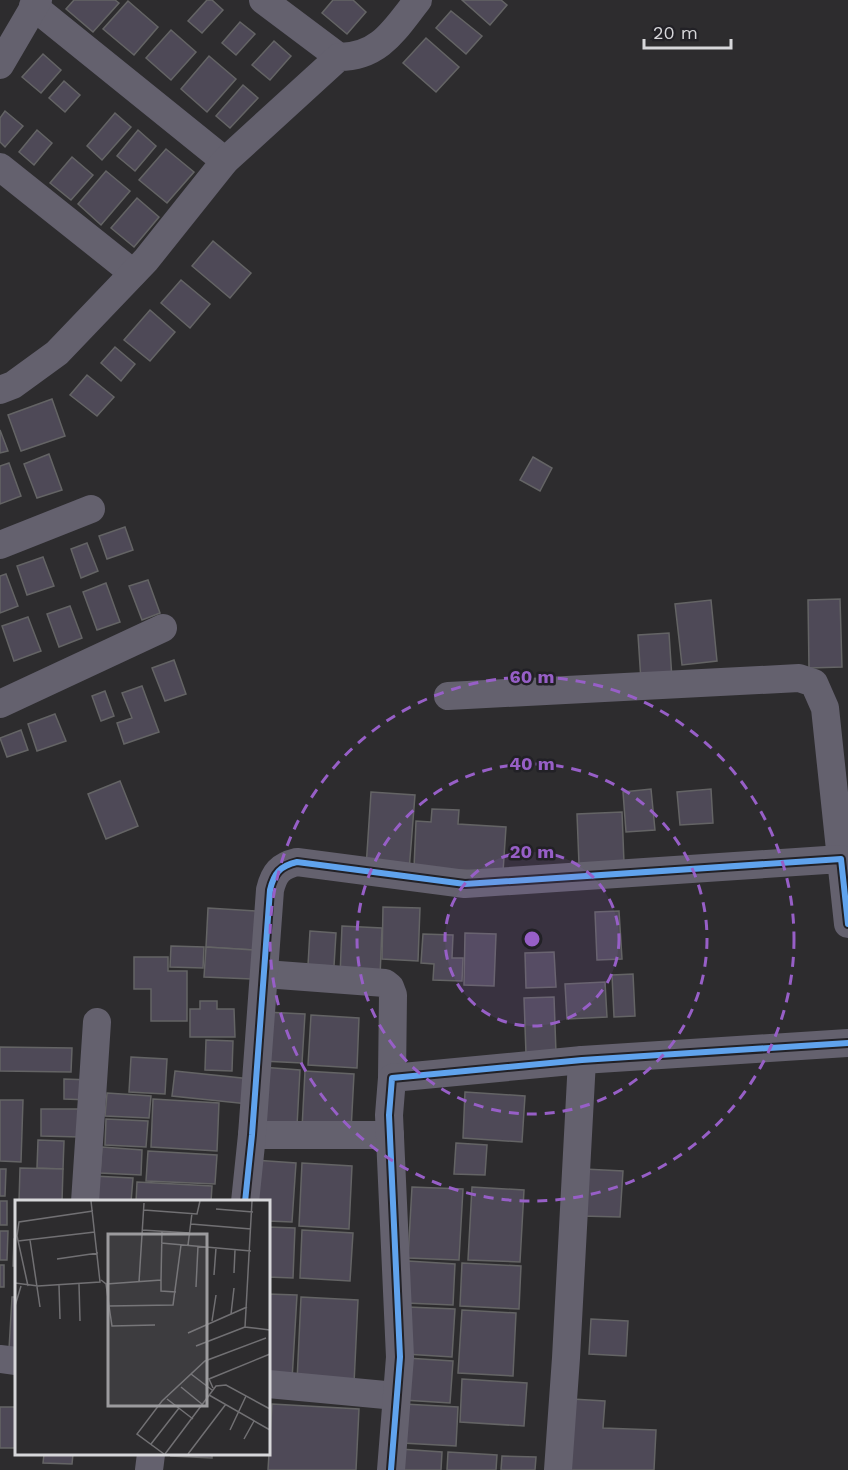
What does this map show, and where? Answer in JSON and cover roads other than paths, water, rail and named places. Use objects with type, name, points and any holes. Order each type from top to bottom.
[{"type":"street","points":[[263,0],[339,57],[354,57],[371,51],[385,42],[418,0]]},
{"type":"street","points":[[0,65],[35,3],[225,161]]},
{"type":"street","points":[[0,390],[13,385],[57,352],[133,273],[225,161],[339,57]]},
{"type":"street","points":[[0,167],[133,273]]},
{"type":"street","points":[[0,545],[91,509]]},
{"type":"street","points":[[0,704],[163,628]]},
{"type":"street","points":[[448,696],[799,678],[814,683],[825,708],[848,924]]},
{"type":"street","points":[[245,1200],[272,881],[280,868],[297,862],[465,884],[841,859]]},
{"type":"street","points":[[265,974],[385,983],[390,987],[393,995],[389,1115],[400,1356],[391,1470]]},
{"type":"street","points":[[84,1200],[97,1022]]},
{"type":"street","points":[[392,1078],[582,1060],[848,1043]]},
{"type":"street","points":[[558,1470],[582,1060]]},
{"type":"street","points":[[252,1135],[390,1135]]},
{"type":"street","points":[[0,1359],[15,1361]]},
{"type":"street","points":[[270,1384],[396,1396]]},
{"type":"street","points":[[149,1470],[151,1455]]}]
